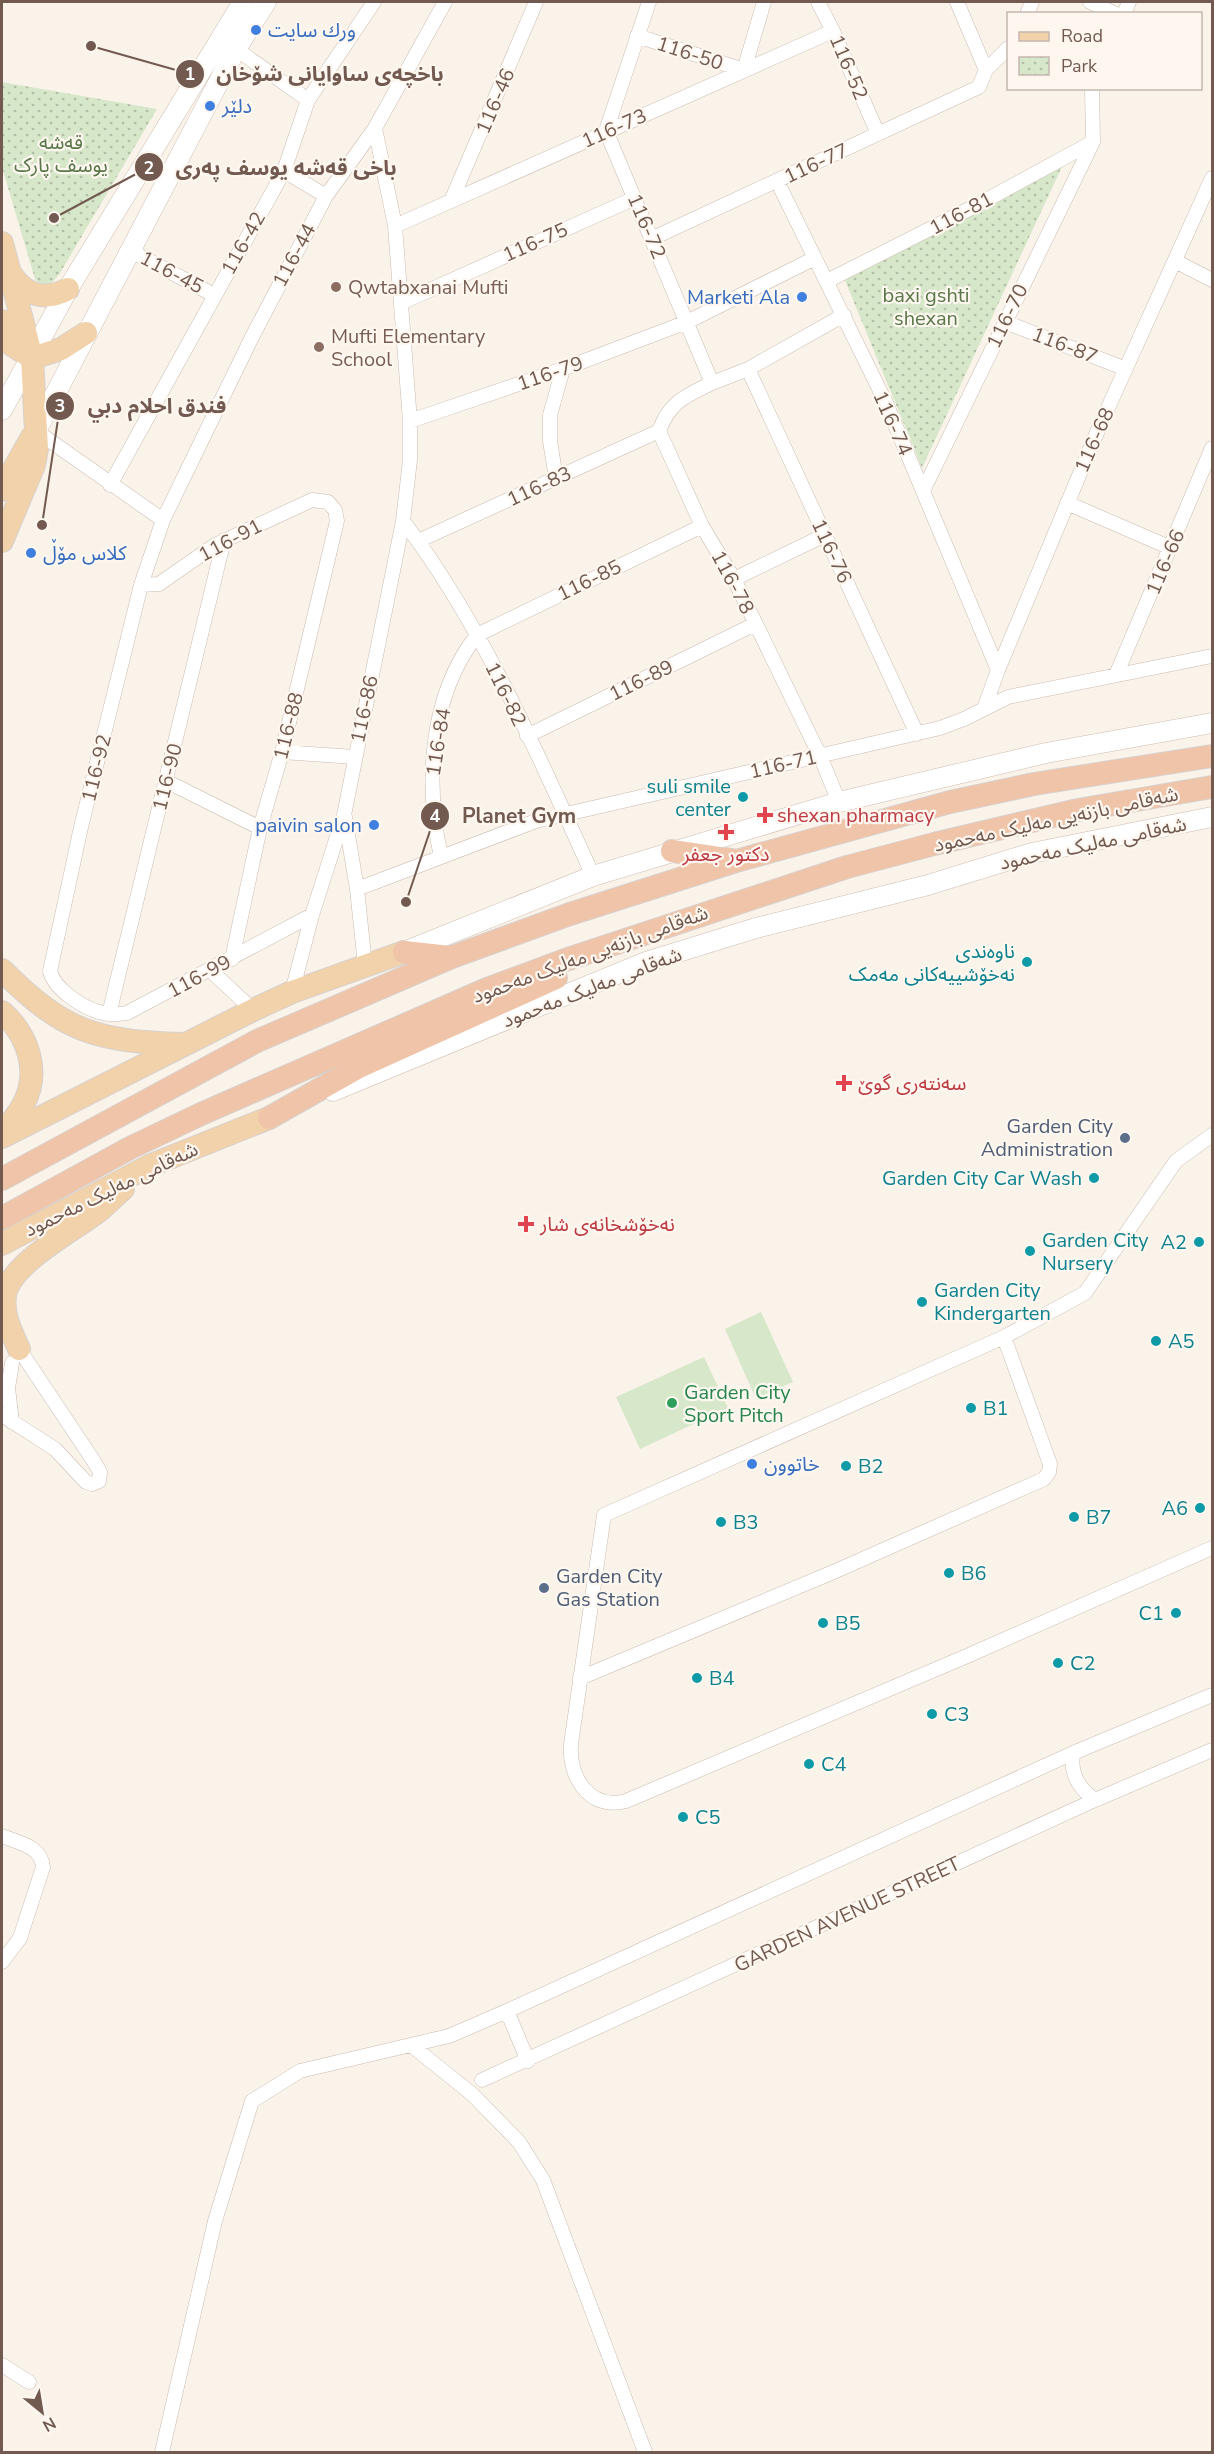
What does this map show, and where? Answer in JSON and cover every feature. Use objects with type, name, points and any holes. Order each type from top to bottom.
[{"type":"highway","name":"شەقامی بازنەیی مەلیک مەحمود","points":[[2,1179],[257,1041],[452,957],[570,914],[736,861],[992,793],[1078,776],[1212,756]]},
{"type":"highway","name":"شەقامی بازنەیی مەلیک مەحمود","points":[[2,1218],[130,1148],[201,1114],[486,989],[620,941],[847,867],[934,844],[1078,810],[1212,787]]},
{"type":"highway","points":[[672,851],[736,861]]},
{"type":"highway","points":[[269,1118],[359,1067],[558,977],[620,941]]},
{"type":"highway","points":[[404,952],[452,957]]},
{"type":"main road","points":[[2,410],[69,289],[243,2]]},
{"type":"main road","points":[[2,490],[36,431],[236,49],[266,2]]},
{"type":"main road","points":[[2,243],[32,358],[37,449],[34,465],[2,541]]},
{"type":"main road","points":[[11,274],[23,289],[41,296],[51,296],[69,289]]},
{"type":"main road","points":[[2,321],[12,345],[32,358]]},
{"type":"main road","points":[[32,358],[61,349],[86,333]]},
{"type":"main road","points":[[2,1137],[292,992],[404,952],[593,876],[839,802],[1046,753],[1212,723]]},
{"type":"main road","name":"شەقامی مەلیک مەحمود","points":[[2,1244],[149,1166],[646,962],[756,928],[928,885],[1032,852],[1212,817]]},
{"type":"main road","points":[[2,970],[42,1008],[86,1032],[130,1042],[185,1044]]},
{"type":"main road","points":[[2,1012],[24,1038],[31,1074],[30,1086],[23,1104],[2,1137]]},
{"type":"main road","points":[[14,1359],[4,1306],[6,1291],[13,1277],[37,1256],[100,1210],[149,1166]]},
{"type":"street","name":"116-42","points":[[110,485],[284,171],[308,100],[374,2]]},
{"type":"street","name":"116-44","points":[[163,520],[252,337],[326,196],[375,128],[445,2]]},
{"type":"street","name":"116-46","points":[[452,199],[536,2]]},
{"type":"street","points":[[606,131],[649,2]]},
{"type":"street","name":"116-50","points":[[637,36],[744,70],[764,2]]},
{"type":"street","name":"116-52","points":[[818,2],[878,134]]},
{"type":"street","points":[[957,2],[986,70],[1007,49]]},
{"type":"street","points":[[1090,2],[1112,12]]},
{"type":"street","name":"116-73","points":[[395,226],[833,31]]},
{"type":"street","points":[[236,49],[308,100]]},
{"type":"street","name":"116-77","points":[[653,238],[979,87],[986,70]]},
{"type":"street","points":[[1092,90],[1093,142]]},
{"type":"street","name":"116-86","points":[[292,992],[312,915],[344,815],[403,521],[410,460],[403,302],[395,226],[375,128]]},
{"type":"street","name":"116-72","points":[[606,131],[687,322]]},
{"type":"street","name":"116-81","points":[[827,282],[1093,142]]},
{"type":"street","name":"116-70","points":[[923,491],[1093,142]]},
{"type":"street","points":[[284,171],[326,196]]},
{"type":"street","name":"116-68","points":[[985,706],[1067,503],[1212,178]]},
{"type":"street","name":"116-74","points":[[777,181],[844,315],[923,491],[998,670]]},
{"type":"street","name":"116-75","points":[[403,302],[635,198]]},
{"type":"street","name":"116-45","points":[[129,250],[214,295]]},
{"type":"street","name":"116-79","points":[[410,421],[563,369],[687,322],[815,258]]},
{"type":"street","points":[[1175,261],[1212,280]]},
{"type":"street","points":[[659,431],[664,416],[677,401],[712,383],[748,369],[844,315]]},
{"type":"street","points":[[687,322],[712,383]]},
{"type":"street","name":"116-87","points":[[1005,322],[1126,369]]},
{"type":"street","points":[[556,478],[550,441],[550,415],[563,369]]},
{"type":"street","name":"116-76","points":[[748,369],[916,734]]},
{"type":"street","points":[[36,431],[163,520]]},
{"type":"street","name":"116-83","points":[[418,541],[659,431]]},
{"type":"street","name":"116-78","points":[[659,431],[702,526],[734,579],[820,756],[839,802]]},
{"type":"street","name":"116-66","points":[[1116,675],[1212,448]]},
{"type":"street","name":"116-91","points":[[141,585],[159,584],[224,540],[312,500],[323,500]]},
{"type":"street","name":"116-88","points":[[232,959],[260,828],[282,752],[337,520],[332,505],[323,500]]},
{"type":"street","points":[[1067,503],[1171,548]]},
{"type":"street","name":"116-92","points":[[109,1014],[91,1009],[55,982],[50,971],[50,964],[81,827],[141,585],[163,520]]},
{"type":"street","name":"116-82","points":[[403,521],[477,635],[593,876]]},
{"type":"street","name":"116-85","points":[[477,635],[702,526]]},
{"type":"street","points":[[734,579],[825,535]]},
{"type":"street","name":"116-90","points":[[109,1014],[224,540]]},
{"type":"street","name":"116-89","points":[[527,736],[755,624]]},
{"type":"street","name":"116-84","points":[[441,857],[433,812],[431,783],[436,735],[453,673],[477,635]]},
{"type":"street","name":"116-71","points":[[357,889],[521,826],[565,814],[916,734],[952,724],[985,706],[1014,695],[1212,656]]},
{"type":"street","points":[[282,752],[355,756]]},
{"type":"street","points":[[166,781],[260,828]]},
{"type":"street","points":[[344,815],[357,889],[365,965]]},
{"type":"street","name":"116-99","points":[[109,1014],[136,1010],[312,915]]},
{"type":"street","points":[[210,970],[253,1010]]},
{"type":"street","points":[[1212,1135],[1176,1161],[1085,1293],[1004,1337],[604,1515],[571,1744],[573,1769],[581,1784],[594,1797],[601,1802],[617,1803],[967,1656],[1212,1548]]},
{"type":"street","points":[[580,1678],[831,1573],[1044,1479],[1049,1472],[1050,1464],[1004,1337]]},
{"type":"street","points":[[14,1359],[93,1460],[100,1472],[99,1481],[93,1484],[86,1482],[55,1449],[7,1418],[8,1388],[14,1359]]},
{"type":"street","points":[[162,2452],[215,2221],[252,2101],[300,2071],[449,2036],[1073,1753],[1212,1695]]},
{"type":"street","name":"GARDEN AVENUE STREET","points":[[482,2080],[528,2061],[1095,1800],[1212,1750]]},
{"type":"street","points":[[1073,1753],[1075,1778],[1084,1792],[1095,1800]]},
{"type":"street","points":[[2,1836],[35,1849],[42,1858],[43,1867],[20,1938],[2,1962]]},
{"type":"street","points":[[507,2011],[528,2061]]},
{"type":"street","points":[[411,2045],[472,2094],[519,2142],[543,2180],[645,2452]]},
{"type":"street","points":[[2,2365],[29,2382]]},
{"type":"green space","name":"قەشە یوسف پارک","points":[[2,82],[157,109],[60,273],[51,284],[38,284],[35,279],[2,167]]},
{"type":"green space","name":"baxi gshti shexan","points":[[1066,158],[922,468],[844,278]]},
{"type":"green space","name":"Garden City Sport Pitch","points":[[761,1312],[793,1382],[756,1399],[725,1329]]},
{"type":"green space","name":"Garden City Sport Pitch","points":[[704,1357],[728,1408],[640,1449],[616,1397]]},
{"type":"place","name":"ورك سايت","points":[[256,30]]},
{"type":"place","name":"باخچەی ساوایانی شۆخان","points":[[91,46]]},
{"type":"place","name":"دلێر","points":[[210,106]]},
{"type":"place","name":"باخی قەشە یوسف پەری","points":[[54,218]]},
{"type":"place","name":"Qwtabxanai Mufti","points":[[336,287]]},
{"type":"place","name":"Marketi Ala","points":[[802,297]]},
{"type":"place","name":"Mufti Elementary School","points":[[319,347]]},
{"type":"place","name":"فندق احلام دبي","points":[[42,525]]},
{"type":"place","name":"کلاس مۆڵ","points":[[31,553]]},
{"type":"place","name":"suli smile center","points":[[743,797]]},
{"type":"place","name":"shexan pharmacy","points":[[765,815]]},
{"type":"place","name":"paivin salon","points":[[374,825]]},
{"type":"place","name":"دكتور جعفر","points":[[726,832]]},
{"type":"place","name":"Planet Gym","points":[[406,902]]},
{"type":"place","name":"ناوەندی نەخۆشییەکانی مەمک","points":[[1027,962]]},
{"type":"place","name":"سەنتەری گوێ","points":[[844,1083]]},
{"type":"place","name":"Garden City Administration","points":[[1125,1138]]},
{"type":"place","name":"Garden City Car Wash","points":[[1094,1178]]},
{"type":"place","name":"نەخۆشخانەی شار","points":[[526,1224]]},
{"type":"place","name":"A2","points":[[1199,1242]]},
{"type":"place","name":"Garden City Nursery","points":[[1030,1251]]},
{"type":"place","name":"Garden City Kindergarten","points":[[922,1302]]},
{"type":"place","name":"A5","points":[[1156,1341]]},
{"type":"place","name":"Garden City Sport Pitch","points":[[672,1403]]},
{"type":"place","name":"B1","points":[[971,1408]]},
{"type":"place","name":"خاتوون","points":[[752,1464]]},
{"type":"place","name":"B2","points":[[846,1466]]},
{"type":"place","name":"A6","points":[[1200,1508]]},
{"type":"place","name":"B7","points":[[1074,1517]]},
{"type":"place","name":"B3","points":[[721,1522]]},
{"type":"place","name":"B6","points":[[949,1573]]},
{"type":"place","name":"Garden City Gas Station","points":[[544,1588]]},
{"type":"place","name":"C1","points":[[1176,1613]]},
{"type":"place","name":"B5","points":[[823,1623]]},
{"type":"place","name":"C2","points":[[1058,1663]]},
{"type":"place","name":"B4","points":[[697,1678]]},
{"type":"place","name":"C3","points":[[932,1714]]},
{"type":"place","name":"C4","points":[[809,1764]]},
{"type":"place","name":"C5","points":[[683,1817]]}]
